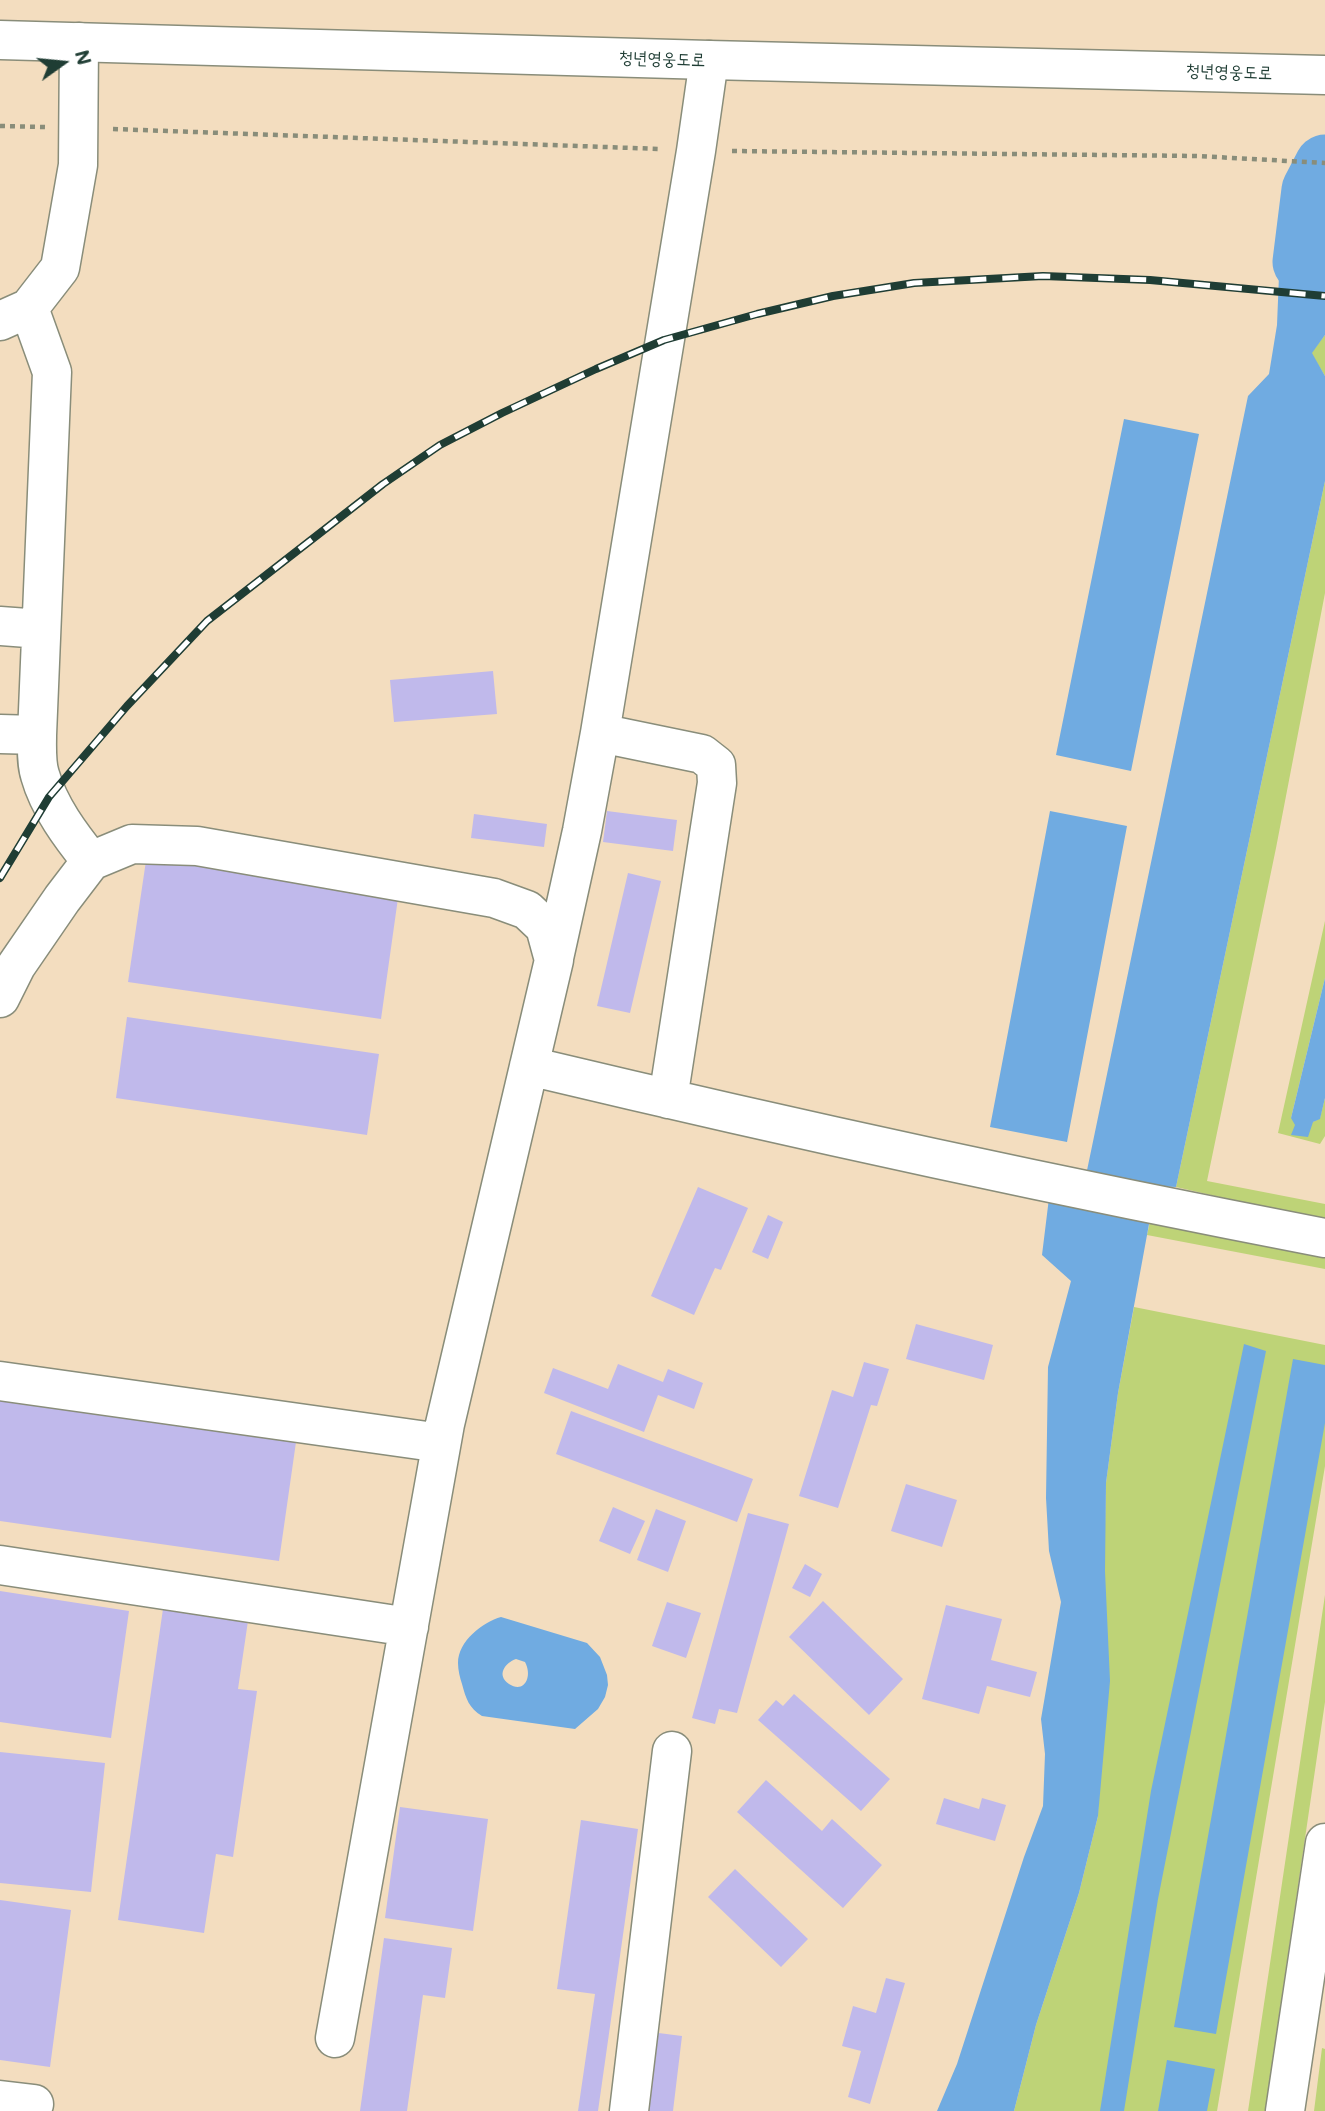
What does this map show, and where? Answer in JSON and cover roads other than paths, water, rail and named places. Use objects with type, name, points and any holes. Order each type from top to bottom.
[{"type":"main road","name":"청년영웅도로","points":[[0,40],[1325,75]]},
{"type":"main road","points":[[79,42],[78,165],[60,268],[14,315],[52,372],[41,629],[18,735],[71,836],[92,862]]},
{"type":"main road","points":[[335,2038],[442,1443],[582,831],[709,60]]},
{"type":"main road","points":[[0,626],[41,629]]},
{"type":"main road","points":[[600,733],[702,754],[716,765],[717,783],[668,1099]]},
{"type":"main road","points":[[0,998],[16,967],[62,899],[92,862],[132,844],[197,845],[494,898],[527,909],[545,927],[554,960]]},
{"type":"main road","points":[[529,1066],[1075,1188],[1325,1238]]},
{"type":"main road","points":[[0,1381],[442,1443]]},
{"type":"main road","points":[[0,1565],[409,1627]]},
{"type":"main road","points":[[629,2111],[672,1751]]},
{"type":"main road","points":[[1285,2111],[1325,1843]]},
{"type":"water","points":[[1300,178],[1325,178],[1325,223],[1308,263],[1325,268],[1325,335],[1312,353],[1325,376],[1325,481],[1176,1187],[1156,1186],[1118,1393],[1106,1483],[1105,1571],[1110,1681],[1098,1816],[1079,1893],[1036,2025],[1014,2111],[937,2111],[957,2064],[1043,1806],[1045,1754],[1041,1719],[1061,1602],[1049,1551],[1046,1498],[1048,1367],[1071,1281],[1042,1255],[1049,1198],[1080,1204],[1248,396],[1269,374],[1277,325],[1280,251]]},
{"type":"water","points":[[1124,419],[1199,434],[1131,771],[1056,755]]},
{"type":"water","points":[[1050,811],[1127,826],[1067,1142],[990,1127]]},
{"type":"water","points":[[1325,978],[1325,1098],[1320,1119],[1313,1122],[1308,1137],[1291,1135],[1295,1125],[1291,1118]]},
{"type":"water","points":[[1244,1344],[1266,1351],[1158,1899],[1124,2111],[1100,2111],[1151,1791]]},
{"type":"water","points":[[1293,1359],[1325,1365],[1325,1423],[1216,2034],[1174,2027]]},
{"type":"water","points":[[501,1617],[587,1643],[600,1657],[607,1675],[605,1697],[598,1709],[575,1729],[482,1716],[478,1713],[465,1694],[459,1671],[459,1655],[467,1640],[479,1628]],"holes":[[[516,1659],[525,1662],[528,1673],[523,1685],[514,1687],[505,1681],[503,1670],[508,1663]]]},
{"type":"water","points":[[1167,2060],[1215,2069],[1207,2111],[1158,2111]]},
{"type":"waterway","points":[[1303,262],[1312,190],[1325,165]]},
{"type":"railway","points":[[0,878],[49,797],[127,706],[207,621],[383,484],[440,445],[596,369],[664,340],[757,314],[833,296],[914,283],[1043,276],[1150,280],[1325,296]]}]
